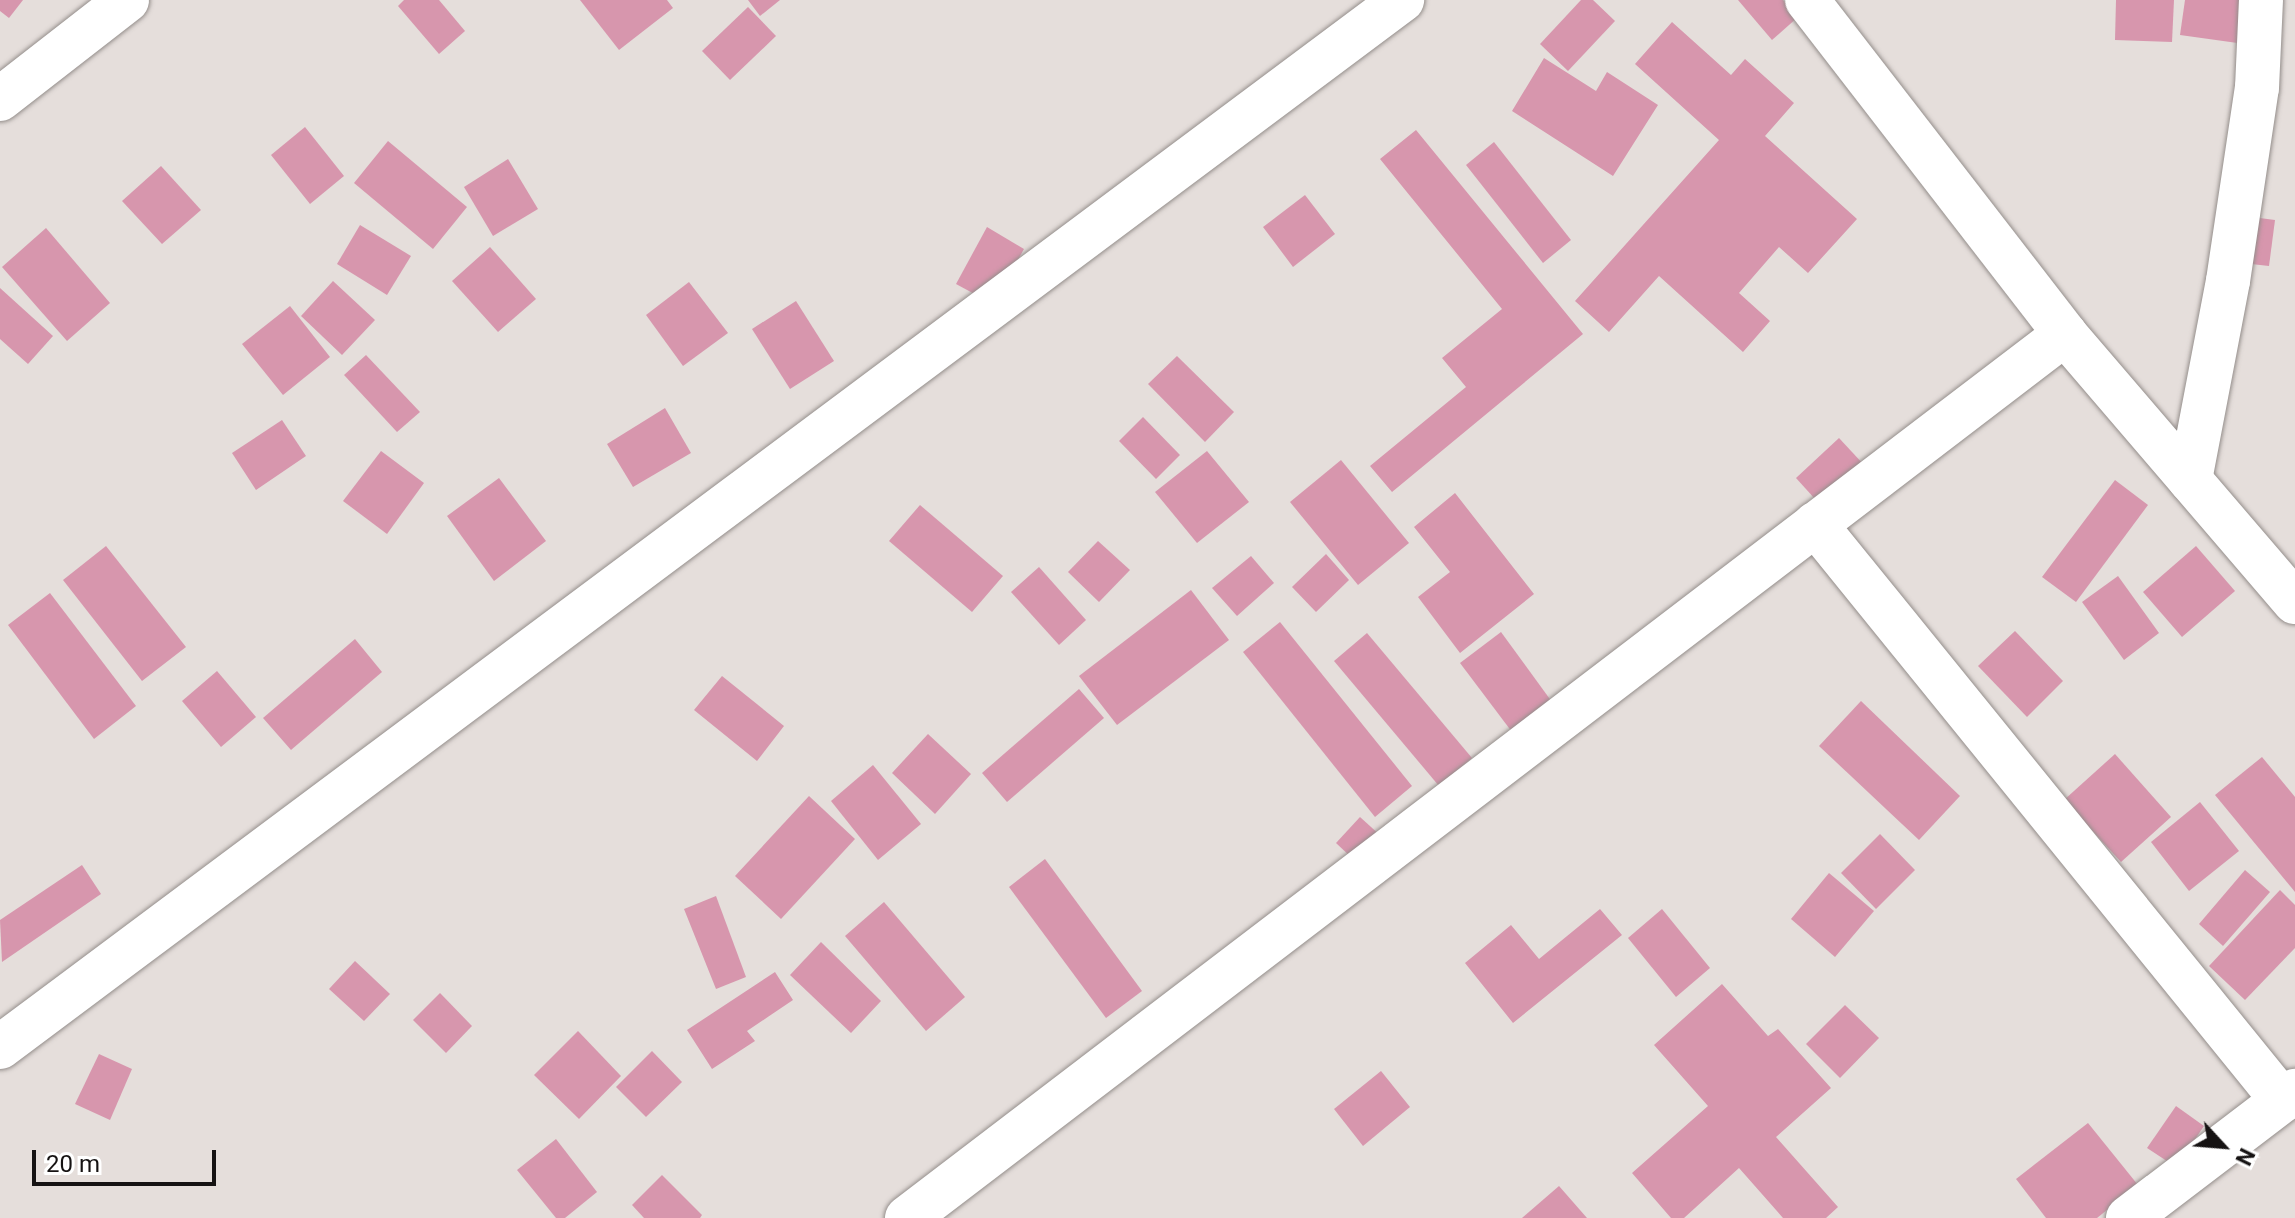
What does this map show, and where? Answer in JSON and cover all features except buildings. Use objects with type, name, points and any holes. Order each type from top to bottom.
[{"type":"street","points":[[0,99],[127,0]]},
{"type":"street","points":[[0,1047],[1402,0]]},
{"type":"street","points":[[1807,0],[2065,334],[2295,602]]},
{"type":"street","points":[[2190,480],[2228,281],[2255,103],[2261,0]]},
{"type":"street","points":[[907,1218],[2065,334]]},
{"type":"street","points":[[1815,524],[2288,1096],[2128,1218]]}]
